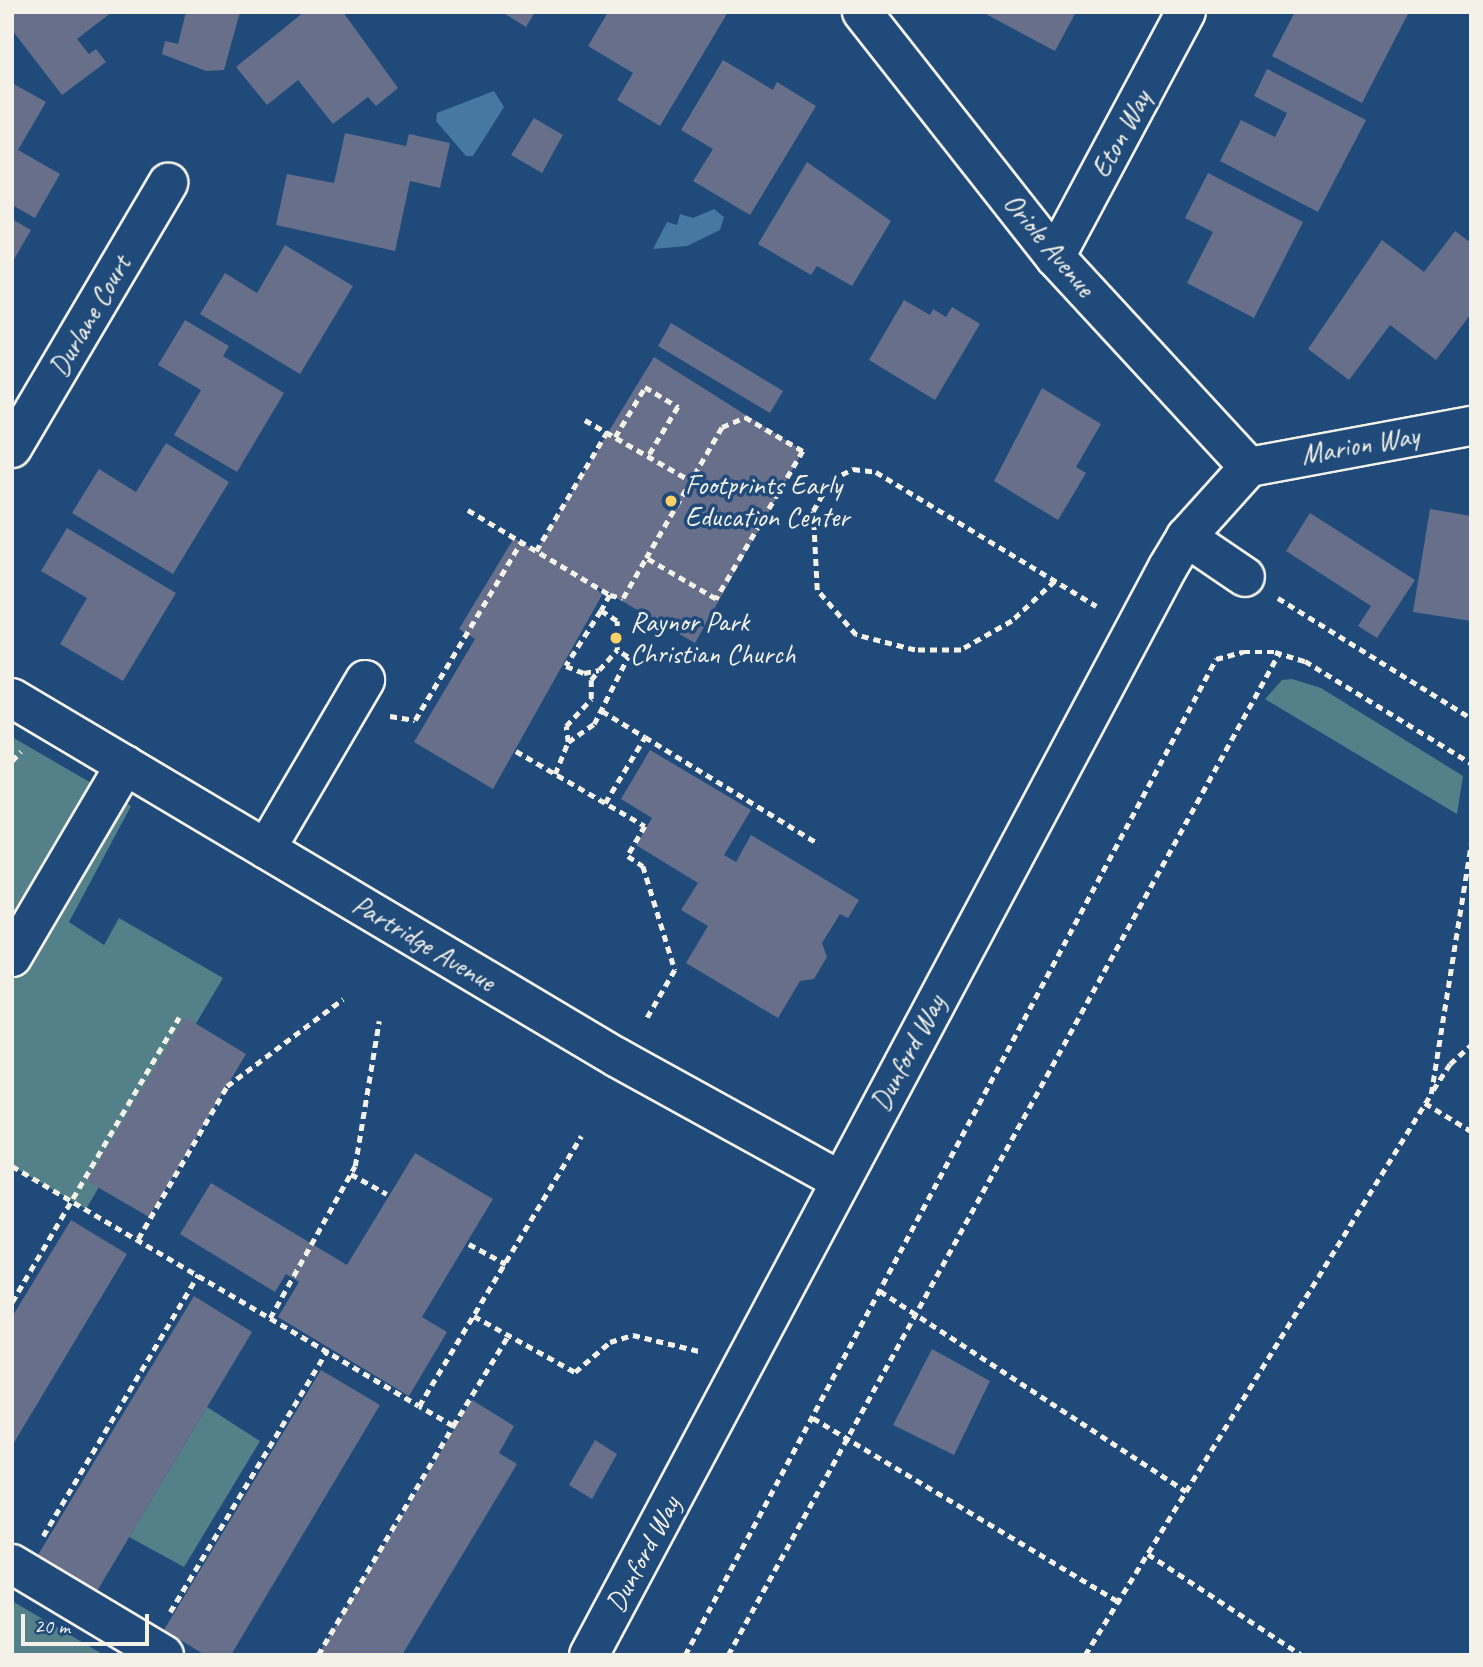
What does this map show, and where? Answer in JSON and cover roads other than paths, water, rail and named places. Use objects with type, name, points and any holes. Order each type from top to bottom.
[{"type":"street","name":"Oriole Avenue","points":[[862,12],[1055,257],[1249,467]]},
{"type":"street","name":"Eton Way","points":[[1055,257],[1186,12]]},
{"type":"street","name":"Durlane Court","points":[[12,448],[168,183]]},
{"type":"street","name":"Marion Way","points":[[1249,467],[1471,426]]},
{"type":"street","name":"Dunford Way","points":[[589,1655],[839,1180],[1186,537],[1249,467]]},
{"type":"street","points":[[1186,537],[1245,577]]},
{"type":"street","points":[[266,849],[365,680]]},
{"type":"street","name":"Partridge Avenue","points":[[12,698],[628,1064],[839,1180]]},
{"type":"street","points":[[12,957],[125,765]]},
{"type":"street","points":[[26,1552],[165,1636]]},
{"type":"water","points":[[494,91],[504,107],[473,156],[466,156],[436,121],[437,113]]},
{"type":"water","points":[[714,209],[724,217],[720,230],[687,246],[653,249],[667,222],[677,225],[680,214],[693,218]]},
{"type":"place","name":"Footprints Early Education Center","points":[[671,501]]},
{"type":"place","name":"Raynor Park Christian Church","points":[[616,638]]}]
